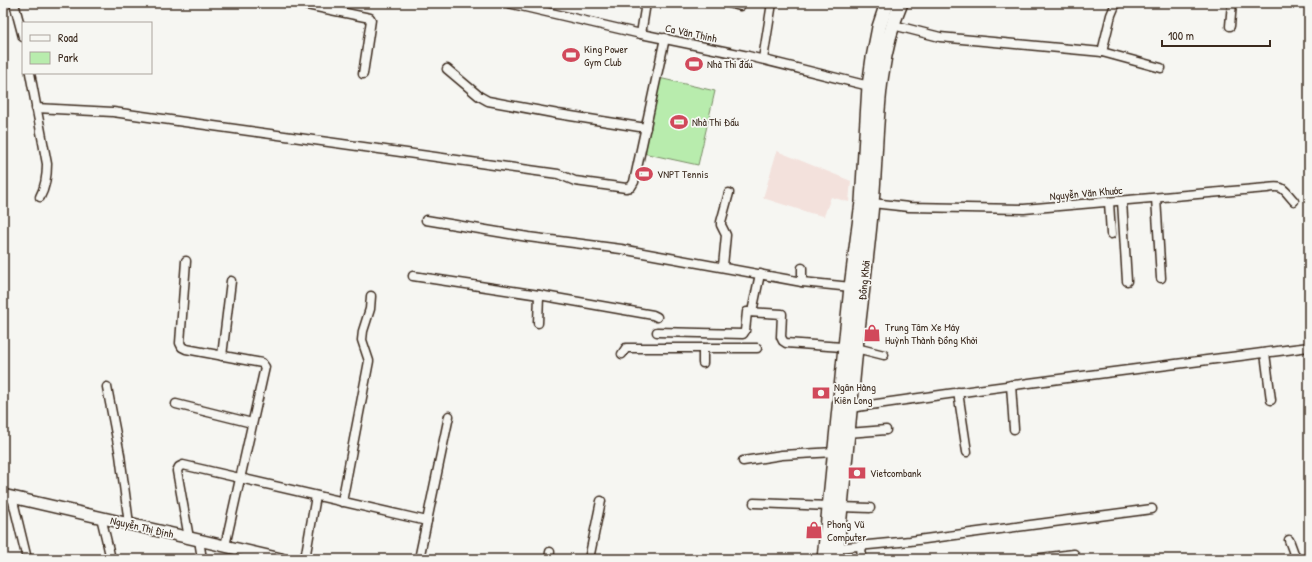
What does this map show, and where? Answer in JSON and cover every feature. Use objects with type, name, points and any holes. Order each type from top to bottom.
[{"type":"main road","name":"Đồng Khởi","points":[[824,559],[848,433],[850,408],[851,287],[862,202],[869,86],[872,58],[879,27],[887,3]]},
{"type":"main road","name":"Đồng Khởi","points":[[836,554],[835,452],[872,203],[880,87],[884,60],[893,25],[901,3]]},
{"type":"main road","name":"Nguyễn Thị Định","points":[[7,496],[225,546],[265,557],[281,559]]},
{"type":"street","points":[[14,3],[22,33]]},
{"type":"street","points":[[297,3],[370,18],[371,20],[363,74]]},
{"type":"street","name":"Ca Văn Thỉnh","points":[[508,3],[641,34],[763,59],[869,86]]},
{"type":"street","points":[[641,34],[646,3]]},
{"type":"street","points":[[729,3],[740,6]]},
{"type":"street","points":[[763,59],[772,3]]},
{"type":"street","points":[[1102,52],[1111,15],[1116,3]]},
{"type":"street","points":[[1230,26],[1232,3]]},
{"type":"street","points":[[893,25],[940,36],[1102,52],[1161,68]]},
{"type":"street","points":[[36,108],[113,112],[556,174],[575,181],[626,188],[631,187],[634,182],[665,38]]},
{"type":"street","points":[[447,69],[479,96],[488,101],[646,128]]},
{"type":"street","points":[[30,74],[47,164],[47,176],[44,189],[40,197]]},
{"type":"street","name":"Nguyễn Văn Khước","points":[[872,203],[909,207],[1024,209],[1277,186],[1283,189],[1294,201]]},
{"type":"street","points":[[724,266],[726,234],[721,222],[729,193]]},
{"type":"street","points":[[1156,198],[1161,278]]},
{"type":"street","points":[[1122,201],[1127,281]]},
{"type":"street","points":[[1109,202],[1111,234]]},
{"type":"street","points":[[426,220],[528,237],[648,253],[724,266],[802,282],[851,287]]},
{"type":"street","points":[[186,261],[180,343],[182,347],[262,363],[265,367],[225,546]]},
{"type":"street","points":[[802,268],[802,282]]},
{"type":"street","points":[[752,312],[760,274]]},
{"type":"street","points":[[413,276],[538,295],[653,315],[657,317]]},
{"type":"street","points":[[222,356],[231,281]]},
{"type":"street","points":[[538,295],[538,323]]},
{"type":"street","points":[[342,502],[369,361],[362,340],[363,331],[370,309],[371,296]]},
{"type":"street","points":[[657,332],[743,334],[745,331],[747,312],[782,314],[781,337],[786,343],[851,348],[884,355]]},
{"type":"street","points":[[850,408],[958,392],[1309,347]]},
{"type":"street","points":[[622,354],[626,348],[757,348]]},
{"type":"street","points":[[703,348],[703,363]]},
{"type":"street","points":[[1266,353],[1271,400]]},
{"type":"street","points":[[1011,385],[1014,429]]},
{"type":"street","points":[[107,387],[120,455],[129,524]]},
{"type":"street","points":[[958,392],[967,452]]},
{"type":"street","points":[[176,404],[252,423]]},
{"type":"street","points":[[418,559],[449,416]]},
{"type":"street","points":[[848,433],[886,430]]},
{"type":"street","points":[[743,461],[782,455],[835,452]]},
{"type":"street","points":[[202,559],[194,539],[177,471],[179,467],[183,465],[427,521]]},
{"type":"street","points":[[7,496],[27,559]]},
{"type":"street","points":[[305,559],[316,496]]},
{"type":"street","points":[[589,559],[601,501]]},
{"type":"street","points":[[754,503],[870,508]]},
{"type":"street","points":[[836,554],[861,546],[1152,509]]},
{"type":"street","points":[[101,518],[111,559]]},
{"type":"street","points":[[1289,540],[1296,559]]},
{"type":"street","points":[[861,546],[862,559]]},
{"type":"street","points":[[1033,559],[1074,554]]},
{"type":"shaded area","points":[[777,151],[851,181],[849,202],[831,197],[824,216],[763,198]]},
{"type":"green space","name":"Nhà Thi Đấu","points":[[659,78],[715,91],[698,165],[643,153]]},
{"type":"place","name":"King Power Gym Club","points":[[571,55]]},
{"type":"place","name":"Nhà Thi đấu","points":[[694,64]]},
{"type":"place","name":"Nhà Thi Đấu","points":[[679,122]]},
{"type":"place","name":"VNPT Tennis","points":[[644,174]]},
{"type":"place","name":"Trung Tâm Xe Máy Huỳnh Thành Đồng Khởi","points":[[872,333]]},
{"type":"place","name":"Ngân Hàng Kiên Long","points":[[821,393]]},
{"type":"place","name":"Vietcombank","points":[[857,473]]},
{"type":"place","name":"Phong Vũ Computer","points":[[814,530]]}]
